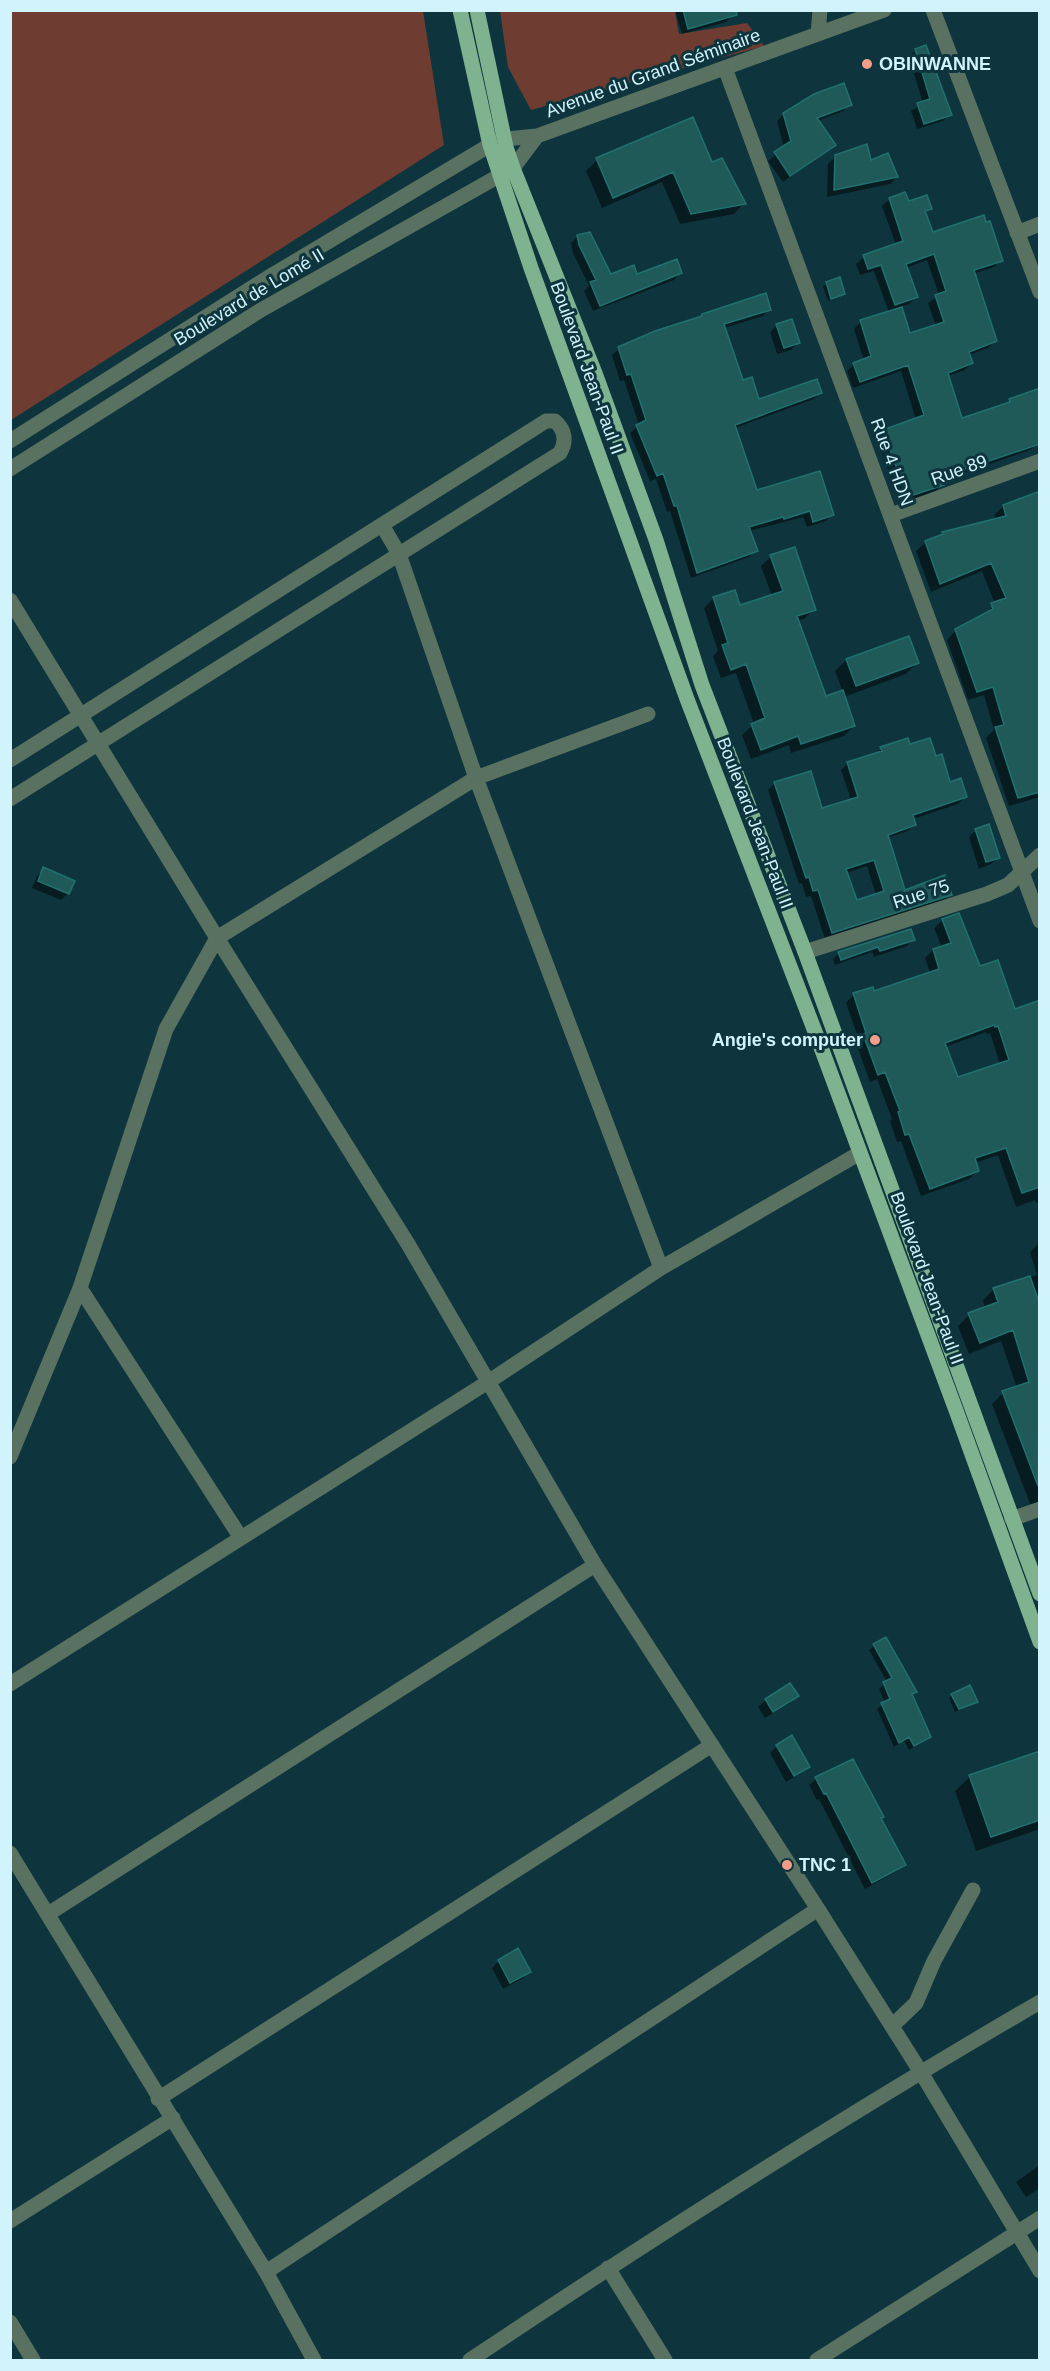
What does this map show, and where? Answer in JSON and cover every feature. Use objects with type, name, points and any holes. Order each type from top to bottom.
[{"type":"main road","name":"Boulevard Jean-Paul II","points":[[460,10],[506,172],[679,677],[860,1153],[1040,1642]]},
{"type":"main road","name":"Boulevard Jean-Paul II","points":[[477,10],[497,142]]},
{"type":"main road","name":"Boulevard Jean-Paul II","points":[[506,172],[595,373],[656,540],[702,684],[805,952],[1040,1594]]},
{"type":"street","points":[[818,34],[820,10]]},
{"type":"street","name":"Avenue du Grand Séminaire","points":[[497,142],[537,135],[884,10]]},
{"type":"street","points":[[933,10],[1040,292]]},
{"type":"street","name":"Rue 4 HDN","points":[[725,68],[1040,921]]},
{"type":"street","name":"Avenue du Grand Séminaire","points":[[506,172],[537,135]]},
{"type":"street","name":"Boulevard de Lomé II","points":[[10,441],[269,277],[497,142]]},
{"type":"street","name":"Boulevard de Lomé II","points":[[10,469],[261,309],[506,172]]},
{"type":"street","points":[[1017,232],[1040,224]]},
{"type":"street","points":[[10,760],[546,421],[555,421],[562,428],[565,445],[560,453],[10,799]]},
{"type":"street","name":"Rue 89","points":[[891,515],[1040,461]]},
{"type":"street","points":[[382,525],[399,554],[476,778],[661,1268]]},
{"type":"street","points":[[10,600],[408,1244],[595,1564],[892,2026],[1040,2271]]},
{"type":"street","points":[[10,1457],[80,1288],[166,1029],[217,938],[476,778],[648,714]]},
{"type":"street","name":"Rue 75","points":[[805,952],[987,894],[1008,885],[1040,855]]},
{"type":"street","points":[[10,1684],[488,1382],[661,1268],[860,1153]]},
{"type":"street","points":[[80,1288],[242,1538]]},
{"type":"street","points":[[1012,1519],[1040,1509]]},
{"type":"street","points":[[48,1914],[595,1564]]},
{"type":"street","points":[[158,2099],[712,1745]]},
{"type":"street","points":[[10,1853],[158,2099],[173,2118],[266,2272],[314,2361]]},
{"type":"street","points":[[892,2026],[916,2003],[934,1961],[973,1890]]},
{"type":"street","points":[[266,2272],[818,1909]]},
{"type":"street","points":[[470,2361],[608,2268],[920,2071],[1040,2002]]},
{"type":"street","points":[[10,2221],[173,2118]]},
{"type":"street","points":[[817,2361],[1040,2218]]},
{"type":"street","points":[[608,2268],[665,2361]]},
{"type":"street","points":[[10,2322],[33,2361]]},
{"type":"shaded area","points":[[11,10],[423,11],[444,145],[11,420]]},
{"type":"shaded area","points":[[500,11],[675,11],[679,34],[747,23],[764,46],[531,110],[508,67]]},
{"type":"building","points":[[683,10],[736,10],[737,15],[688,29]]},
{"type":"building","points":[[926,45],[952,115],[924,124],[917,103],[930,99],[915,49]]},
{"type":"building","points":[[844,83],[852,105],[817,118],[836,145],[790,176],[774,152],[791,141],[783,113],[814,94]]},
{"type":"building","points":[[693,117],[712,162],[722,158],[746,204],[691,214],[673,172],[613,198],[596,158]]},
{"type":"building","points":[[867,144],[871,160],[888,153],[898,177],[834,190],[835,155]]},
{"type":"building","points":[[905,192],[909,201],[927,195],[932,209],[925,211],[933,232],[984,215],[986,222],[990,221],[1003,261],[974,270],[997,341],[969,352],[973,363],[948,373],[962,418],[1010,402],[1009,399],[1040,388],[1040,444],[959,471],[960,473],[942,479],[944,485],[907,497],[883,430],[924,415],[908,365],[860,382],[853,363],[871,356],[860,320],[902,307],[910,333],[944,322],[935,295],[946,291],[934,254],[906,264],[918,297],[895,305],[881,265],[868,269],[863,255],[903,241],[889,198]]},
{"type":"building","points":[[590,232],[611,274],[634,265],[637,274],[677,259],[682,273],[600,306],[590,282],[596,280],[579,245],[577,235]]},
{"type":"building","points":[[840,277],[845,294],[831,299],[826,282]]},
{"type":"building","points":[[766,293],[771,310],[724,324],[743,380],[752,377],[759,399],[817,379],[822,393],[735,425],[757,490],[820,471],[834,515],[813,522],[810,511],[749,527],[758,551],[697,573],[677,506],[674,506],[663,473],[657,476],[636,425],[646,420],[631,374],[627,375],[618,347],[655,331]]},
{"type":"building","points":[[792,319],[800,343],[784,348],[776,324]]},
{"type":"building","points":[[1040,491],[1040,792],[1018,798],[995,727],[1004,725],[993,687],[977,692],[955,629],[993,609],[991,603],[1006,598],[991,563],[940,584],[925,541],[943,534],[942,532],[1006,516],[1003,505]]},
{"type":"building","points":[[795,547],[816,610],[797,616],[826,696],[843,690],[855,726],[801,744],[798,736],[761,750],[751,724],[765,718],[746,664],[731,670],[722,645],[728,643],[713,597],[735,590],[740,605],[783,591],[770,555]]},
{"type":"building","points":[[909,636],[919,663],[856,686],[846,659]]},
{"type":"building","points":[[908,738],[910,744],[930,738],[936,756],[942,754],[950,782],[961,778],[967,797],[913,815],[916,825],[888,835],[905,890],[945,875],[952,895],[832,933],[818,890],[813,891],[809,877],[806,878],[774,782],[811,771],[822,808],[858,797],[847,762],[882,751],[880,747]],"holes":[[[874,860],[884,891],[857,900],[846,869]]]},
{"type":"building","points":[[989,824],[1000,858],[986,862],[975,829]]},
{"type":"building","points":[[43,867],[75,881],[69,894],[38,881]]},
{"type":"building","points":[[959,913],[980,966],[998,960],[1015,1009],[1040,1000],[1040,1187],[1022,1193],[1006,1148],[975,1158],[979,1171],[930,1189],[909,1134],[905,1135],[898,1112],[900,1111],[885,1072],[878,1075],[863,1034],[866,1033],[853,993],[873,987],[874,991],[939,969],[933,949],[951,943],[942,919]],"holes":[[[994,1025],[998,1026],[1009,1060],[958,1077],[945,1043]]]},
{"type":"building","points":[[911,929],[915,940],[880,951],[878,947],[841,960],[838,952]]},
{"type":"building","points":[[1030,1276],[1040,1305],[1038,1486],[1002,1391],[1029,1382],[1013,1330],[980,1343],[968,1313],[998,1302],[993,1288]]},
{"type":"building","points":[[886,1637],[917,1692],[912,1694],[931,1737],[914,1746],[909,1737],[899,1743],[881,1703],[890,1699],[883,1682],[892,1678],[873,1644]]},
{"type":"building","points":[[790,1683],[799,1696],[773,1712],[765,1699]]},
{"type":"building","points":[[970,1685],[978,1702],[959,1709],[951,1694]]},
{"type":"building","points":[[792,1735],[810,1767],[794,1776],[776,1745]]},
{"type":"building","points":[[1040,1751],[1040,1820],[991,1837],[969,1775]]},
{"type":"building","points":[[853,1759],[906,1865],[872,1883],[826,1793],[824,1794],[815,1777]]},
{"type":"building","points":[[518,1948],[531,1972],[510,1983],[498,1960]]},
{"type":"place","name":"OBINWANNE","points":[[867,64]]},
{"type":"place","name":"Angie's computer","points":[[875,1040]]},
{"type":"place","name":"TNC 1","points":[[787,1865]]}]
